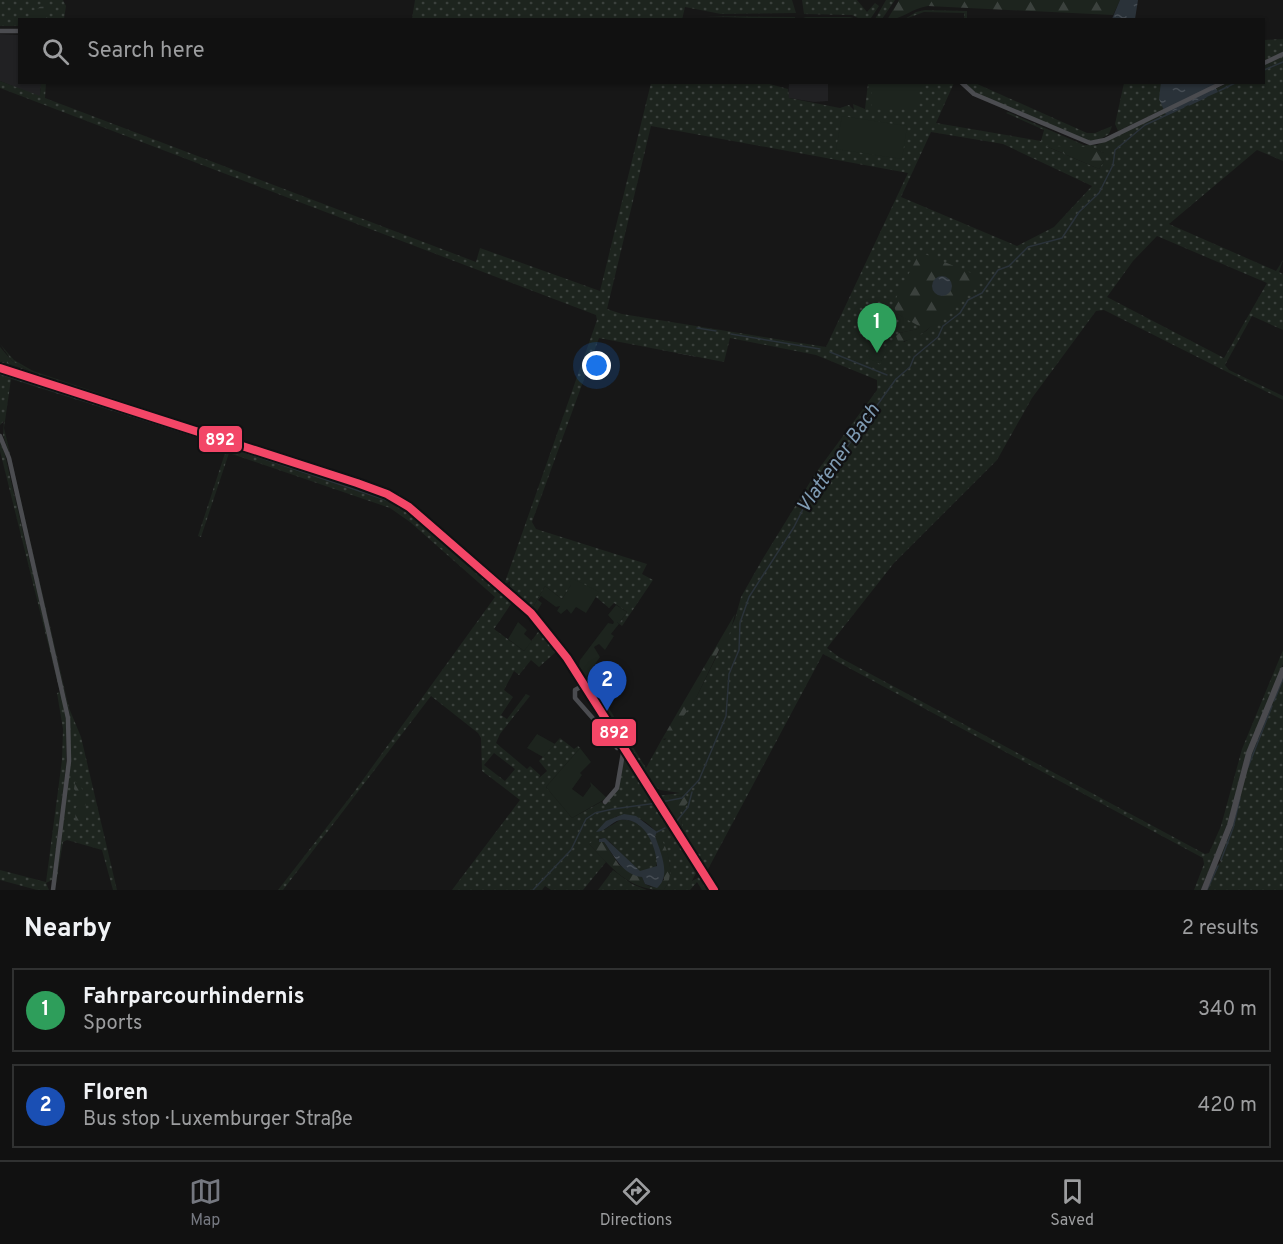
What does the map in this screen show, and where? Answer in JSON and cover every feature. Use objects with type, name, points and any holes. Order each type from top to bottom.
[{"type":"main road","points":[[0,368],[396,499],[417,513],[534,616],[553,638],[714,890]]},
{"type":"street","points":[[0,31],[18,31]]},
{"type":"street","points":[[1265,62],[1283,54]]},
{"type":"street","points":[[963,84],[974,94],[1081,141],[1093,143],[1220,84]]},
{"type":"street","points":[[0,436],[9,458],[68,718],[69,762],[53,890]]},
{"type":"street","points":[[1204,890],[1230,825],[1249,753],[1283,670]]},
{"type":"street","points":[[584,685],[575,690],[575,698],[604,731],[611,730]]},
{"type":"street","points":[[605,802],[618,786],[624,747]]},
{"type":"shaded area","points":[[0,34],[18,35],[18,84],[41,84],[40,97],[0,81]]},
{"type":"shaded area","points":[[789,84],[828,84],[828,101],[814,102],[788,98]]},
{"type":"shaded area","points":[[667,327],[699,333],[696,357],[663,350]]},
{"type":"green space","points":[[0,0],[63,0],[66,6],[64,18],[18,18],[18,26],[0,26]]},
{"type":"green space","points":[[415,0],[792,0],[796,13],[721,14],[685,7],[682,18],[412,18]]},
{"type":"green space","points":[[802,0],[857,0],[867,12],[875,3],[879,6],[871,18],[858,18],[852,15],[804,14]]},
{"type":"green space","points":[[886,0],[895,0],[883,18],[876,18]]},
{"type":"green space","points":[[899,0],[1120,0],[1113,15],[928,6],[898,18],[888,18]]},
{"type":"green space","points":[[43,4],[49,9],[47,18],[32,18],[29,11],[36,10]]},
{"type":"green space","points":[[925,10],[967,11],[967,18],[964,18],[964,13],[924,12],[907,18]]},
{"type":"green space","points":[[706,16],[795,17],[795,18]]},
{"type":"green space","points":[[850,17],[854,18],[803,18]]},
{"type":"green space","points":[[1283,39],[1283,52],[1265,61],[1265,40]]},
{"type":"green space","points":[[1283,56],[1283,161],[1257,150],[1169,224],[1276,271],[1283,260],[1279,272],[1283,274],[1283,330],[1252,316],[1225,365],[1229,370],[1283,396],[1283,400],[1104,310],[1096,311],[1032,398],[997,460],[894,563],[827,648],[839,657],[1205,854],[1209,853],[1221,826],[1242,749],[1283,650],[1283,664],[1243,765],[1229,820],[1201,890],[1194,890],[1204,864],[1203,858],[823,654],[707,870],[706,867],[702,867],[658,796],[680,793],[660,790],[650,783],[578,667],[608,707],[646,768],[662,739],[665,740],[697,696],[735,619],[741,597],[762,560],[815,474],[877,390],[877,380],[816,355],[730,338],[724,362],[599,338],[532,522],[536,529],[647,564],[642,574],[653,580],[622,626],[617,622],[620,622],[627,612],[614,603],[609,608],[596,597],[598,592],[572,584],[562,599],[545,586],[532,609],[510,590],[510,581],[503,585],[411,505],[0,364],[0,361],[28,370],[12,361],[0,344],[14,360],[33,371],[399,494],[505,582],[597,320],[596,315],[0,88],[0,81],[40,96],[41,84],[46,84],[45,98],[476,262],[480,248],[600,291],[651,84],[770,84],[788,89],[789,98],[840,108],[849,105],[854,110],[853,104],[865,109],[868,84],[872,84],[872,108],[917,108],[918,84],[954,84],[936,123],[1041,141],[1044,130],[1006,113],[1008,112],[1084,145],[1097,145],[1226,84],[1265,84],[1265,65]],"holes":[[[651,126],[908,173],[826,347],[622,314],[607,309]],[[931,132],[1003,144],[1092,186],[1054,227],[1017,246],[901,197]],[[1048,147],[1092,147],[1104,153],[1104,161],[1099,169]],[[1157,236],[1267,283],[1224,358],[1107,297],[1133,261]],[[897,314],[941,317],[926,331],[904,342],[899,333],[918,329],[919,325]],[[686,795],[680,811],[682,827],[666,807],[670,796]]]},
{"type":"green space","points":[[872,84],[918,84],[918,108],[872,108]]},
{"type":"green space","points":[[965,84],[977,84],[1087,133],[1095,133],[1112,126],[1109,134],[1099,140],[1088,141],[976,93]]},
{"type":"green space","points":[[1124,84],[1216,84],[1118,131],[1115,124]]},
{"type":"green space","points":[[842,116],[907,126],[902,159],[836,149]]},
{"type":"green space","points":[[1046,146],[1092,147],[1104,153],[1104,161],[1099,169]]},
{"type":"green space","points":[[920,252],[981,277],[931,327],[908,340],[898,341],[896,336],[899,333],[918,329],[919,326],[897,314],[893,304]]},
{"type":"green space","points":[[873,343],[887,350],[880,364],[866,357]]},
{"type":"green space","points":[[0,347],[12,361],[28,370],[0,361]]},
{"type":"green space","points":[[0,371],[225,444],[226,449],[224,446],[11,379],[4,428],[69,708],[81,737],[117,890],[113,890],[102,850],[67,840],[63,842],[55,890],[70,766],[70,716],[10,455],[3,435],[4,421],[0,425]]},
{"type":"green space","points":[[0,441],[66,715],[66,766],[52,880],[46,883],[49,890],[37,890],[0,880],[0,870],[46,882],[62,760],[63,729],[57,693],[60,692],[0,451]]},
{"type":"green space","points":[[236,447],[384,495],[411,512],[500,593],[513,601],[494,629],[524,651],[541,628],[558,650],[539,667],[531,660],[519,675],[514,671],[504,690],[513,697],[501,715],[507,719],[526,694],[530,696],[500,734],[496,743],[527,769],[530,766],[540,775],[539,778],[547,771],[539,761],[560,738],[574,749],[578,746],[580,748],[546,787],[572,818],[601,802],[604,804],[609,799],[618,782],[623,756],[696,873],[692,881],[701,876],[711,890],[702,890],[697,882],[690,890],[663,890],[670,873],[662,841],[648,824],[640,819],[617,816],[602,831],[620,820],[630,820],[640,825],[656,850],[655,868],[641,872],[637,870],[609,841],[601,838],[589,844],[606,862],[583,890],[551,890],[545,886],[542,890],[452,890],[520,800],[482,771],[481,738],[478,733],[431,696],[283,890],[278,890],[354,792],[495,597],[410,522],[390,508],[229,453],[201,537],[198,536],[226,451],[226,453]],"holes":[[[494,753],[515,769],[505,781],[484,765]]]},
{"type":"green space","points":[[572,578],[599,592],[586,613],[576,607],[571,614],[567,609],[561,614],[557,611],[560,606],[556,607],[541,596],[538,600],[542,603],[536,613],[532,609],[545,586],[562,599],[571,585],[569,583]]},
{"type":"green space","points":[[616,605],[627,612],[620,622],[617,622],[619,624],[611,634],[614,636],[605,650],[599,644],[594,647],[600,657],[586,677],[579,666],[580,660],[608,623],[613,624],[614,622],[608,615]]},
{"type":"green space","points":[[735,614],[727,643],[719,650],[697,696],[669,738],[662,739]]},
{"type":"green space","points":[[518,622],[527,630],[524,634],[532,641],[524,651],[508,639]]},
{"type":"green space","points":[[1283,675],[1283,890],[1206,890],[1216,866],[1221,862],[1219,859],[1249,760]]},
{"type":"green space","points":[[537,734],[555,744],[543,757],[527,748]]},
{"type":"green space","points":[[580,748],[591,762],[580,773],[582,775],[572,789],[583,797],[591,786],[590,782],[607,798],[572,818],[546,787]]},
{"type":"green space","points":[[75,782],[79,783],[83,791],[81,793],[85,798],[86,821],[75,823],[76,807],[81,806],[74,796],[81,798],[74,789]]},
{"type":"green space","points":[[686,795],[689,801],[680,811],[682,827],[680,828],[666,807],[670,796]]},
{"type":"green space","points":[[657,832],[665,845],[670,870],[670,877],[663,890],[651,889],[630,882],[613,869],[589,844],[596,839],[604,842],[619,865],[642,877],[645,884],[651,887],[664,880],[655,836]]},
{"type":"green space","points":[[613,870],[632,884],[647,890],[598,890]]},
{"type":"green space","points":[[709,874],[720,890],[716,890]]},
{"type":"water","points":[[1120,0],[1138,0],[1135,18],[1112,18]]},
{"type":"water","points":[[1161,84],[1214,84],[1218,92],[1166,115],[1159,99]]},
{"type":"water","points":[[942,276],[949,279],[952,286],[949,293],[942,296],[935,293],[932,286],[935,279]]},
{"type":"water","points":[[624,814],[636,816],[657,832],[655,836],[662,856],[664,877],[657,888],[645,884],[642,877],[630,873],[604,842],[599,842],[599,839],[605,838],[640,871],[657,866],[652,842],[648,834],[636,823],[620,820],[596,832],[606,821]]},
{"type":"waterway","name":"Vlattener Bach","points":[[1265,70],[1283,62]]},
{"type":"waterway","name":"Vlattener Bach","points":[[1219,91],[1233,84]]},
{"type":"waterway","name":"Vlattener Bach","points":[[1189,105],[1206,97]]},
{"type":"waterway","name":"Vlattener Bach","points":[[661,802],[682,798],[699,780],[726,716],[729,674],[739,650],[740,623],[749,597],[794,527],[809,497],[817,489],[828,466],[847,447],[896,379],[910,367],[914,357],[938,337],[943,326],[960,313],[968,300],[982,293],[998,270],[1009,266],[1028,247],[1062,238],[1079,212],[1099,193],[1113,165],[1115,150],[1145,125],[1184,107]]},
{"type":"waterway","points":[[697,328],[716,331]]},
{"type":"waterway","points":[[731,334],[820,349]]},
{"type":"waterway","points":[[830,352],[887,375]]},
{"type":"waterway","points":[[0,374],[223,445]]},
{"type":"waterway","points":[[235,449],[392,502],[410,513],[499,591]]},
{"type":"waterway","points":[[504,595],[512,601]]},
{"type":"waterway","points":[[1274,701],[1283,679]]},
{"type":"waterway","points":[[1248,767],[1272,706]]},
{"type":"waterway","points":[[676,822],[688,807],[692,792]]},
{"type":"waterway","points":[[1221,860],[1233,828],[1240,798]]},
{"type":"waterway","name":"Vlattener Bach","points":[[533,890],[571,850],[586,819],[595,813],[657,803]]},
{"type":"waterway","points":[[657,832],[665,828]]},
{"type":"waterway","points":[[1207,890],[1218,866]]},
{"type":"transit line","name":"892","points":[[0,368],[357,483],[387,494],[409,507],[531,613],[567,658],[714,890]]},
{"type":"place","name":"Fahrparcourhindernis","points":[[877,353]]},
{"type":"place","name":"Floren","points":[[607,711]]}]
